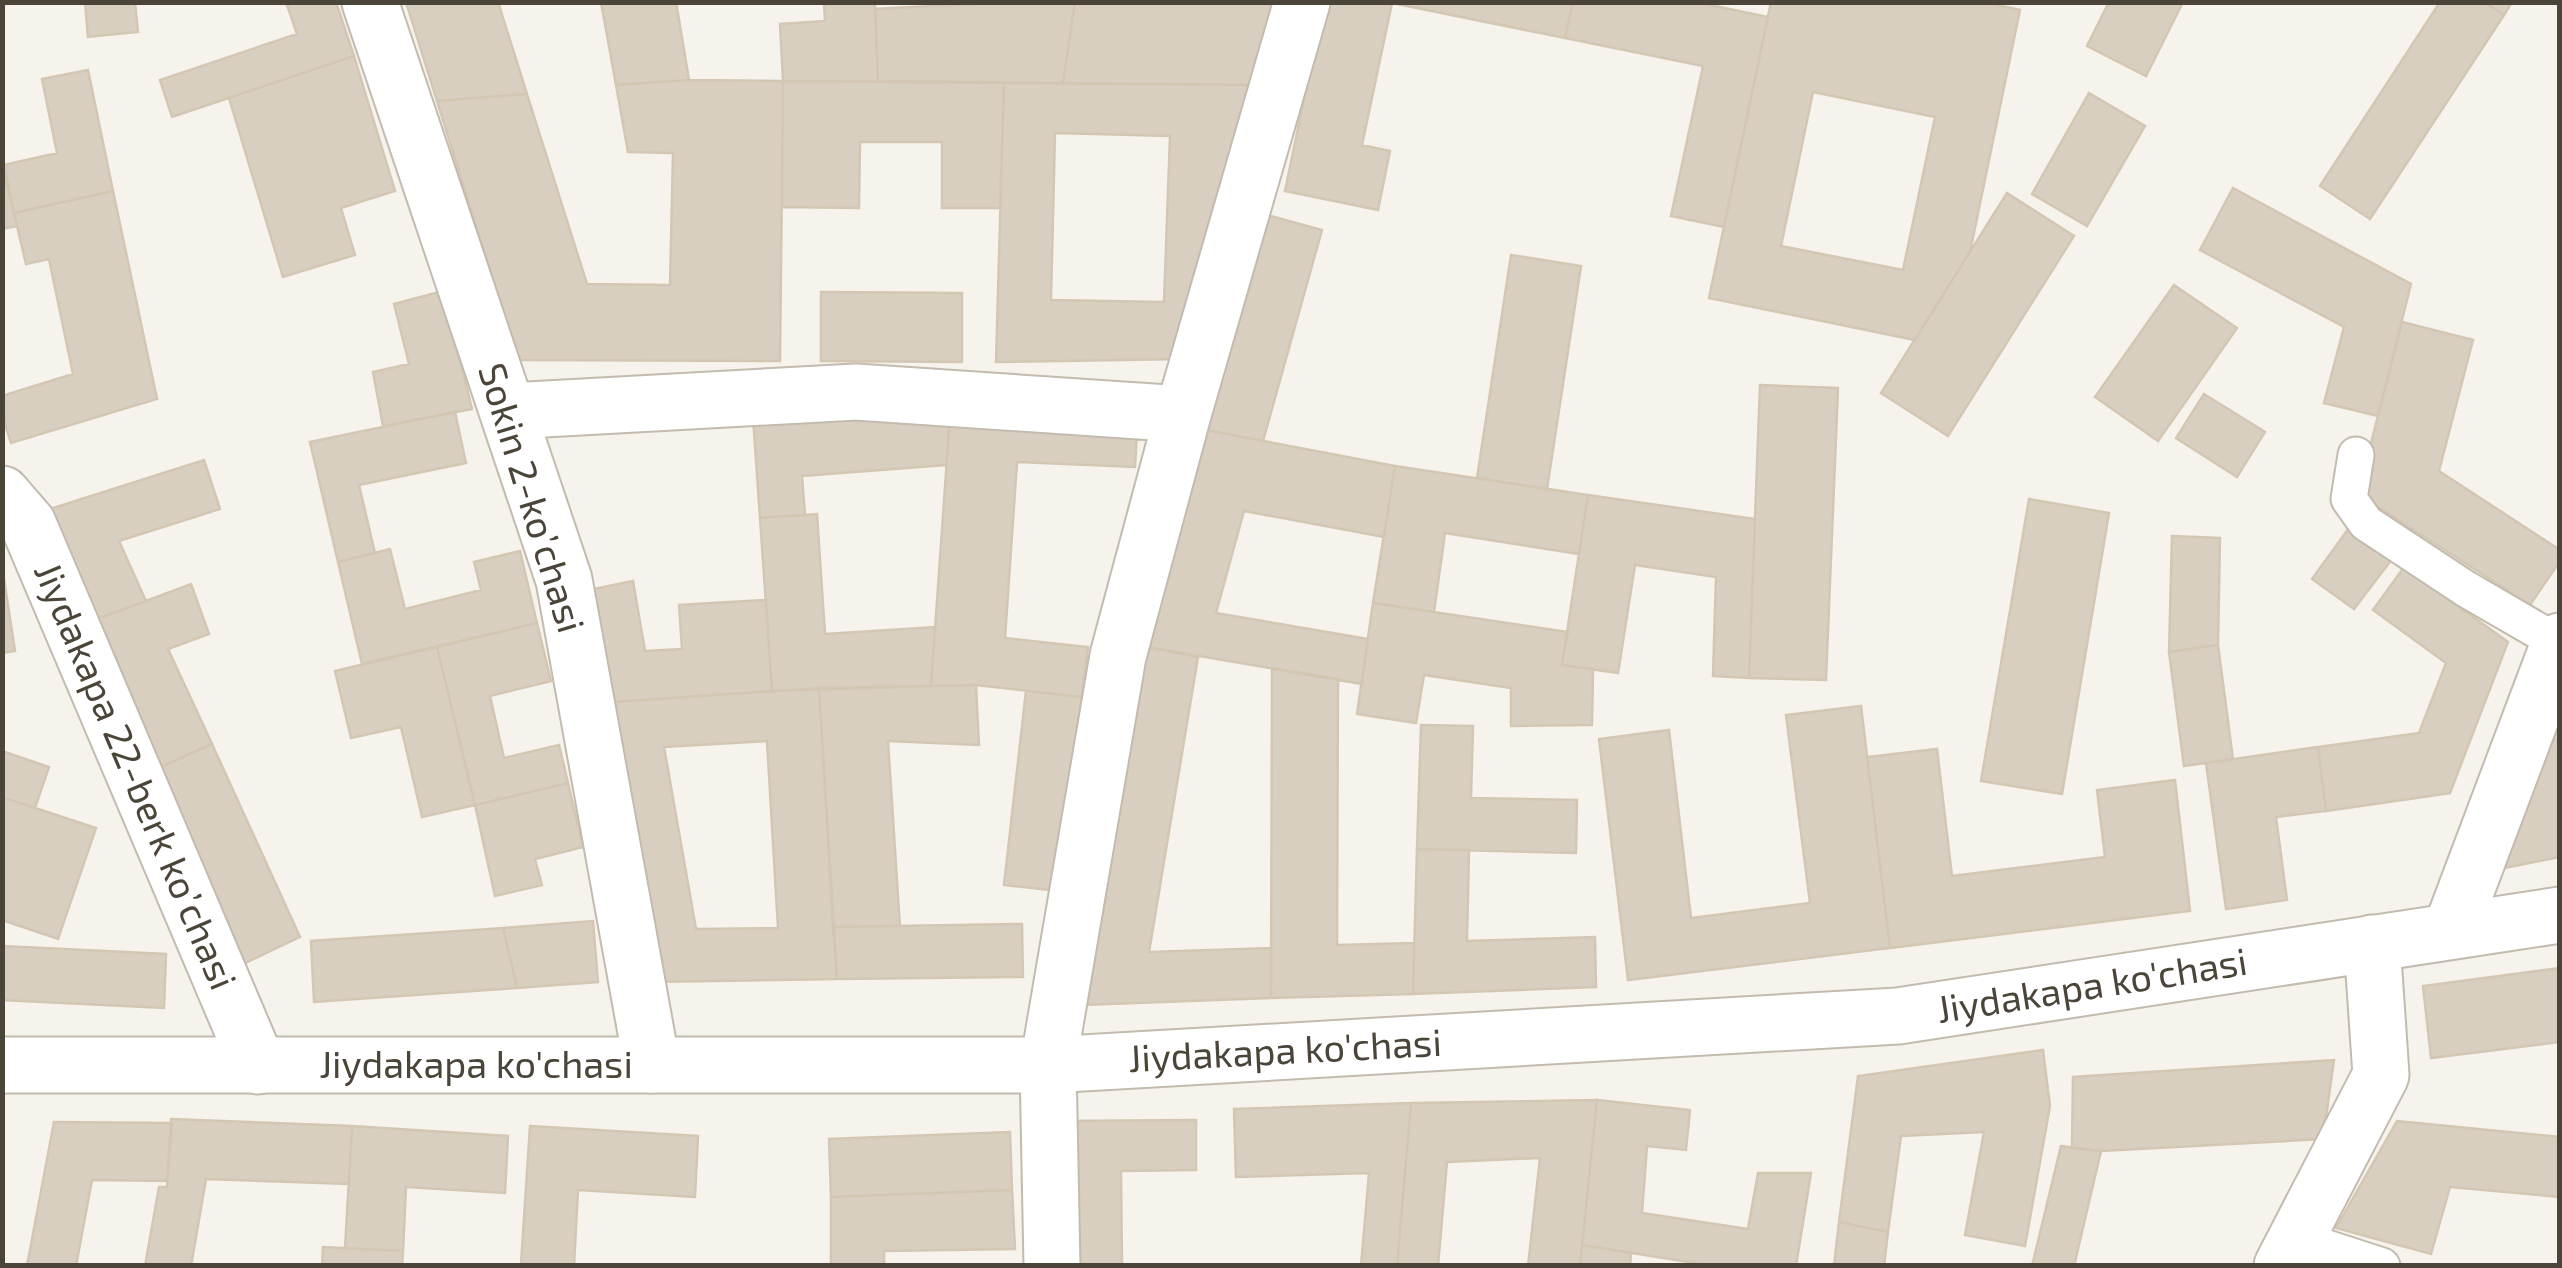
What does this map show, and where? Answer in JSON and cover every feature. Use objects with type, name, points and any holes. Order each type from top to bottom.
[{"type":"street","name":"Sokin 2-koʼchasi","points":[[370,2],[564,580],[652,1065]]},
{"type":"street","points":[[1052,1266],[1048,1065],[1118,656],[1182,414],[1302,2]]},
{"type":"street","points":[[508,411],[856,392],[1182,414]]},
{"type":"street","name":"Jiydakapa 22-berk koʼchasi","points":[[2,494],[28,524],[258,1066]]},
{"type":"street","points":[[2451,930],[2559,642]]},
{"type":"street","name":"Jiydakapa ko'chasi","points":[[2,1065],[1048,1065],[1898,1016],[2560,915]]},
{"type":"street","points":[[2291,1252],[2381,1075],[2372,942]]},
{"type":"lane","points":[[2356,455],[2349,499],[2366,523],[2466,590],[2559,642]]},
{"type":"lane","points":[[2291,1252],[2382,1266]]},
{"type":"building","points":[[85,2],[135,2],[138,32],[88,37]]},
{"type":"building","points":[[286,2],[336,2],[354,56],[172,117],[160,80],[297,34]]},
{"type":"building","points":[[406,2],[498,2],[527,94],[437,101]]},
{"type":"building","points":[[601,2],[676,2],[689,80],[616,85]]},
{"type":"building","points":[[824,2],[875,2],[878,81],[783,81],[780,24],[825,21]]},
{"type":"building","points":[[1075,2],[1063,83],[878,81],[875,9]]},
{"type":"building","points":[[1075,2],[1274,2],[1257,85],[1063,83]]},
{"type":"building","points":[[1324,2],[1573,2],[1565,38],[1392,3],[1362,145],[1390,151],[1378,210],[1285,191]]},
{"type":"building","points":[[1573,2],[1696,2],[1768,17],[1724,227],[1671,216],[1703,66],[1565,38]]},
{"type":"building","points":[[1771,2],[1984,2],[2020,10],[1970,252],[1915,340],[1709,298]],"holes":[[[1813,92],[1935,117],[1903,270],[1781,246]]]},
{"type":"building","points":[[2109,2],[2183,2],[2146,76],[2087,46]]},
{"type":"building","points":[[2440,2],[2484,2],[2504,15],[2370,219],[2320,186]]},
{"type":"building","points":[[2484,2],[2512,2],[2504,15]]},
{"type":"building","points":[[354,56],[395,191],[341,208],[355,255],[283,277],[229,98]]},
{"type":"building","points":[[88,70],[113,191],[14,213],[4,165],[57,153],[42,79]]},
{"type":"building","points":[[689,80],[783,81],[780,361],[518,360],[437,101],[527,94],[587,284],[670,285],[673,153],[628,152],[616,85]]},
{"type":"building","points":[[783,81],[1004,83],[1000,208],[942,208],[942,142],[860,142],[859,208],[782,207]]},
{"type":"building","points":[[1004,83],[1257,85],[1184,359],[996,362]],"holes":[[[1055,133],[1170,136],[1164,302],[1051,300]]]},
{"type":"building","points":[[2089,93],[2145,126],[2087,226],[2032,194]]},
{"type":"building","points":[[2,165],[17,226],[2,229]]},
{"type":"building","points":[[2233,188],[2411,284],[2378,416],[2324,403],[2344,327],[2200,250]]},
{"type":"building","points":[[113,191],[157,399],[11,443],[2,415],[2,396],[73,374],[49,259],[26,264],[14,213]]},
{"type":"building","points":[[2007,193],[2074,236],[1948,436],[1881,393]]},
{"type":"building","points":[[1260,213],[1322,230],[1263,441],[1201,429]]},
{"type":"building","points":[[1511,255],[1581,266],[1547,489],[1477,478]]},
{"type":"building","points":[[2174,285],[2237,328],[2158,441],[2095,397]]},
{"type":"building","points":[[443,291],[472,409],[383,426],[373,372],[409,364],[394,304]]},
{"type":"building","points":[[821,292],[962,293],[962,362],[821,361]]},
{"type":"building","points":[[2402,322],[2473,340],[2439,471],[2560,550],[2560,561],[2530,605],[2358,494]]},
{"type":"building","points":[[1760,385],[1838,388],[1826,680],[1749,678]]},
{"type":"building","points":[[2204,394],[2265,432],[2237,477],[2176,438]]},
{"type":"building","points":[[951,402],[1138,415],[1135,467],[1017,462],[1005,638],[1088,647],[1082,697],[976,685],[931,686]]},
{"type":"building","points":[[951,402],[946,465],[802,476],[805,515],[760,518],[753,417]]},
{"type":"building","points":[[455,412],[466,463],[359,485],[375,553],[338,562],[310,442]]},
{"type":"building","points":[[1201,429],[1395,466],[1384,537],[1244,511],[1216,613],[1368,639],[1362,684],[1141,646]]},
{"type":"building","points":[[204,460],[220,509],[119,541],[146,601],[81,625],[31,515]]},
{"type":"building","points":[[1395,466],[1588,495],[1579,554],[1445,533],[1434,612],[1373,603]]},
{"type":"building","points":[[1588,495],[1755,519],[1749,678],[1713,676],[1716,577],[1635,565],[1618,673],[1562,665]]},
{"type":"building","points":[[2029,499],[2109,513],[2062,794],[1981,781]]},
{"type":"building","points":[[817,514],[825,634],[935,627],[931,686],[772,691],[760,518]]},
{"type":"building","points":[[2349,528],[2392,559],[2354,609],[2312,579]]},
{"type":"building","points":[[2172,536],[2220,538],[2218,645],[2169,652]]},
{"type":"building","points":[[390,549],[405,609],[481,590],[474,562],[520,551],[537,623],[362,664],[338,562]]},
{"type":"building","points":[[2,566],[15,651],[2,653]]},
{"type":"building","points":[[2404,567],[2508,642],[2450,793],[2326,811],[2318,747],[2419,733],[2446,663],[2373,610]]},
{"type":"building","points":[[633,581],[645,651],[682,649],[679,605],[766,600],[772,691],[599,703],[579,592]]},
{"type":"building","points":[[191,584],[209,634],[168,649],[212,744],[150,772],[81,625]]},
{"type":"building","points":[[1373,603],[1568,632],[1562,665],[1593,669],[1592,725],[1511,726],[1511,688],[1424,675],[1416,723],[1357,714]]},
{"type":"building","points":[[537,623],[551,681],[490,696],[504,758],[559,745],[568,783],[475,805],[437,647]]},
{"type":"building","points":[[2218,645],[2233,759],[2184,766],[2169,652]]},
{"type":"building","points":[[1141,646],[1198,657],[1149,952],[1271,948],[1271,998],[1083,1005]]},
{"type":"building","points":[[437,647],[475,805],[422,817],[401,727],[351,738],[335,671]]},
{"type":"building","points":[[1272,668],[1338,679],[1337,945],[1414,943],[1413,994],[1271,998]]},
{"type":"building","points":[[976,685],[979,745],[888,741],[900,927],[833,927],[819,688]]},
{"type":"building","points":[[819,688],[837,979],[650,982],[599,703]],"holes":[[[767,741],[778,928],[696,929],[664,747]]]},
{"type":"building","points":[[1026,691],[1082,697],[1060,891],[1004,885]]},
{"type":"building","points":[[2560,696],[2560,857],[2499,869]]},
{"type":"building","points":[[1861,706],[1890,948],[1628,980],[1599,739],[1669,730],[1691,918],[1810,903],[1786,715]]},
{"type":"building","points":[[1421,725],[1473,726],[1471,798],[1577,800],[1576,853],[1417,849]]},
{"type":"building","points":[[212,744],[300,937],[239,966],[150,772]]},
{"type":"building","points":[[2318,747],[2326,811],[2276,817],[2287,900],[2226,909],[2206,763]]},
{"type":"building","points":[[1937,749],[1952,876],[2105,857],[2097,790],[2175,780],[2190,911],[1890,948],[1867,757]]},
{"type":"building","points":[[2,751],[49,767],[35,808],[2,797]]},
{"type":"building","points":[[568,783],[583,847],[535,859],[542,885],[495,896],[475,805]]},
{"type":"building","points":[[2,797],[96,828],[58,939],[2,920]]},
{"type":"building","points":[[1417,849],[1469,850],[1467,941],[1595,937],[1596,987],[1413,994]]},
{"type":"building","points":[[593,921],[598,982],[517,988],[503,928]]},
{"type":"building","points":[[1022,924],[1023,977],[837,979],[833,927]]},
{"type":"building","points":[[503,928],[517,988],[314,1002],[311,941]]},
{"type":"building","points":[[2,946],[166,954],[164,1008],[2,1000]]},
{"type":"building","points":[[2560,968],[2560,1042],[2431,1058],[2423,986]]},
{"type":"building","points":[[2043,1050],[2050,1106],[2025,1246],[1965,1235],[1984,1132],[1901,1136],[1888,1232],[1839,1222],[1858,1076]]},
{"type":"building","points":[[2334,1060],[2323,1139],[2101,1151],[2072,1148],[2073,1077]]},
{"type":"building","points":[[1597,1100],[1580,1266],[1528,1266],[1540,1158],[1447,1162],[1438,1266],[1397,1266],[1411,1103]]},
{"type":"building","points":[[1597,1100],[1690,1110],[1686,1150],[1647,1146],[1642,1213],[1748,1229],[1758,1173],[1811,1173],[1796,1266],[1713,1266],[1582,1245]]},
{"type":"building","points":[[1411,1103],[1397,1266],[1361,1266],[1369,1173],[1236,1177],[1234,1109]]},
{"type":"building","points":[[171,1119],[352,1126],[349,1184],[206,1179],[191,1266],[145,1266],[159,1187],[167,1187]]},
{"type":"building","points":[[1196,1120],[1196,1170],[1121,1171],[1122,1266],[1059,1266],[1058,1121]]},
{"type":"building","points":[[2397,1121],[2560,1137],[2560,1197],[2450,1187],[2431,1254],[2336,1228]]},
{"type":"building","points":[[54,1122],[172,1123],[167,1181],[92,1180],[76,1266],[27,1266]]},
{"type":"building","points":[[352,1126],[508,1136],[505,1193],[406,1187],[403,1251],[345,1248]]},
{"type":"building","points":[[530,1126],[698,1136],[695,1197],[578,1190],[574,1266],[521,1264]]},
{"type":"building","points":[[1010,1132],[1012,1190],[831,1197],[829,1139]]},
{"type":"building","points":[[2061,1146],[2101,1151],[2074,1266],[2032,1266]]},
{"type":"building","points":[[1012,1190],[1015,1249],[884,1251],[884,1266],[831,1266],[831,1197]]},
{"type":"building","points":[[1839,1222],[1888,1232],[1884,1266],[1834,1266]]},
{"type":"building","points":[[1582,1245],[1631,1253],[1630,1266],[1580,1266]]},
{"type":"building","points":[[323,1247],[403,1251],[402,1266],[322,1266]]}]
